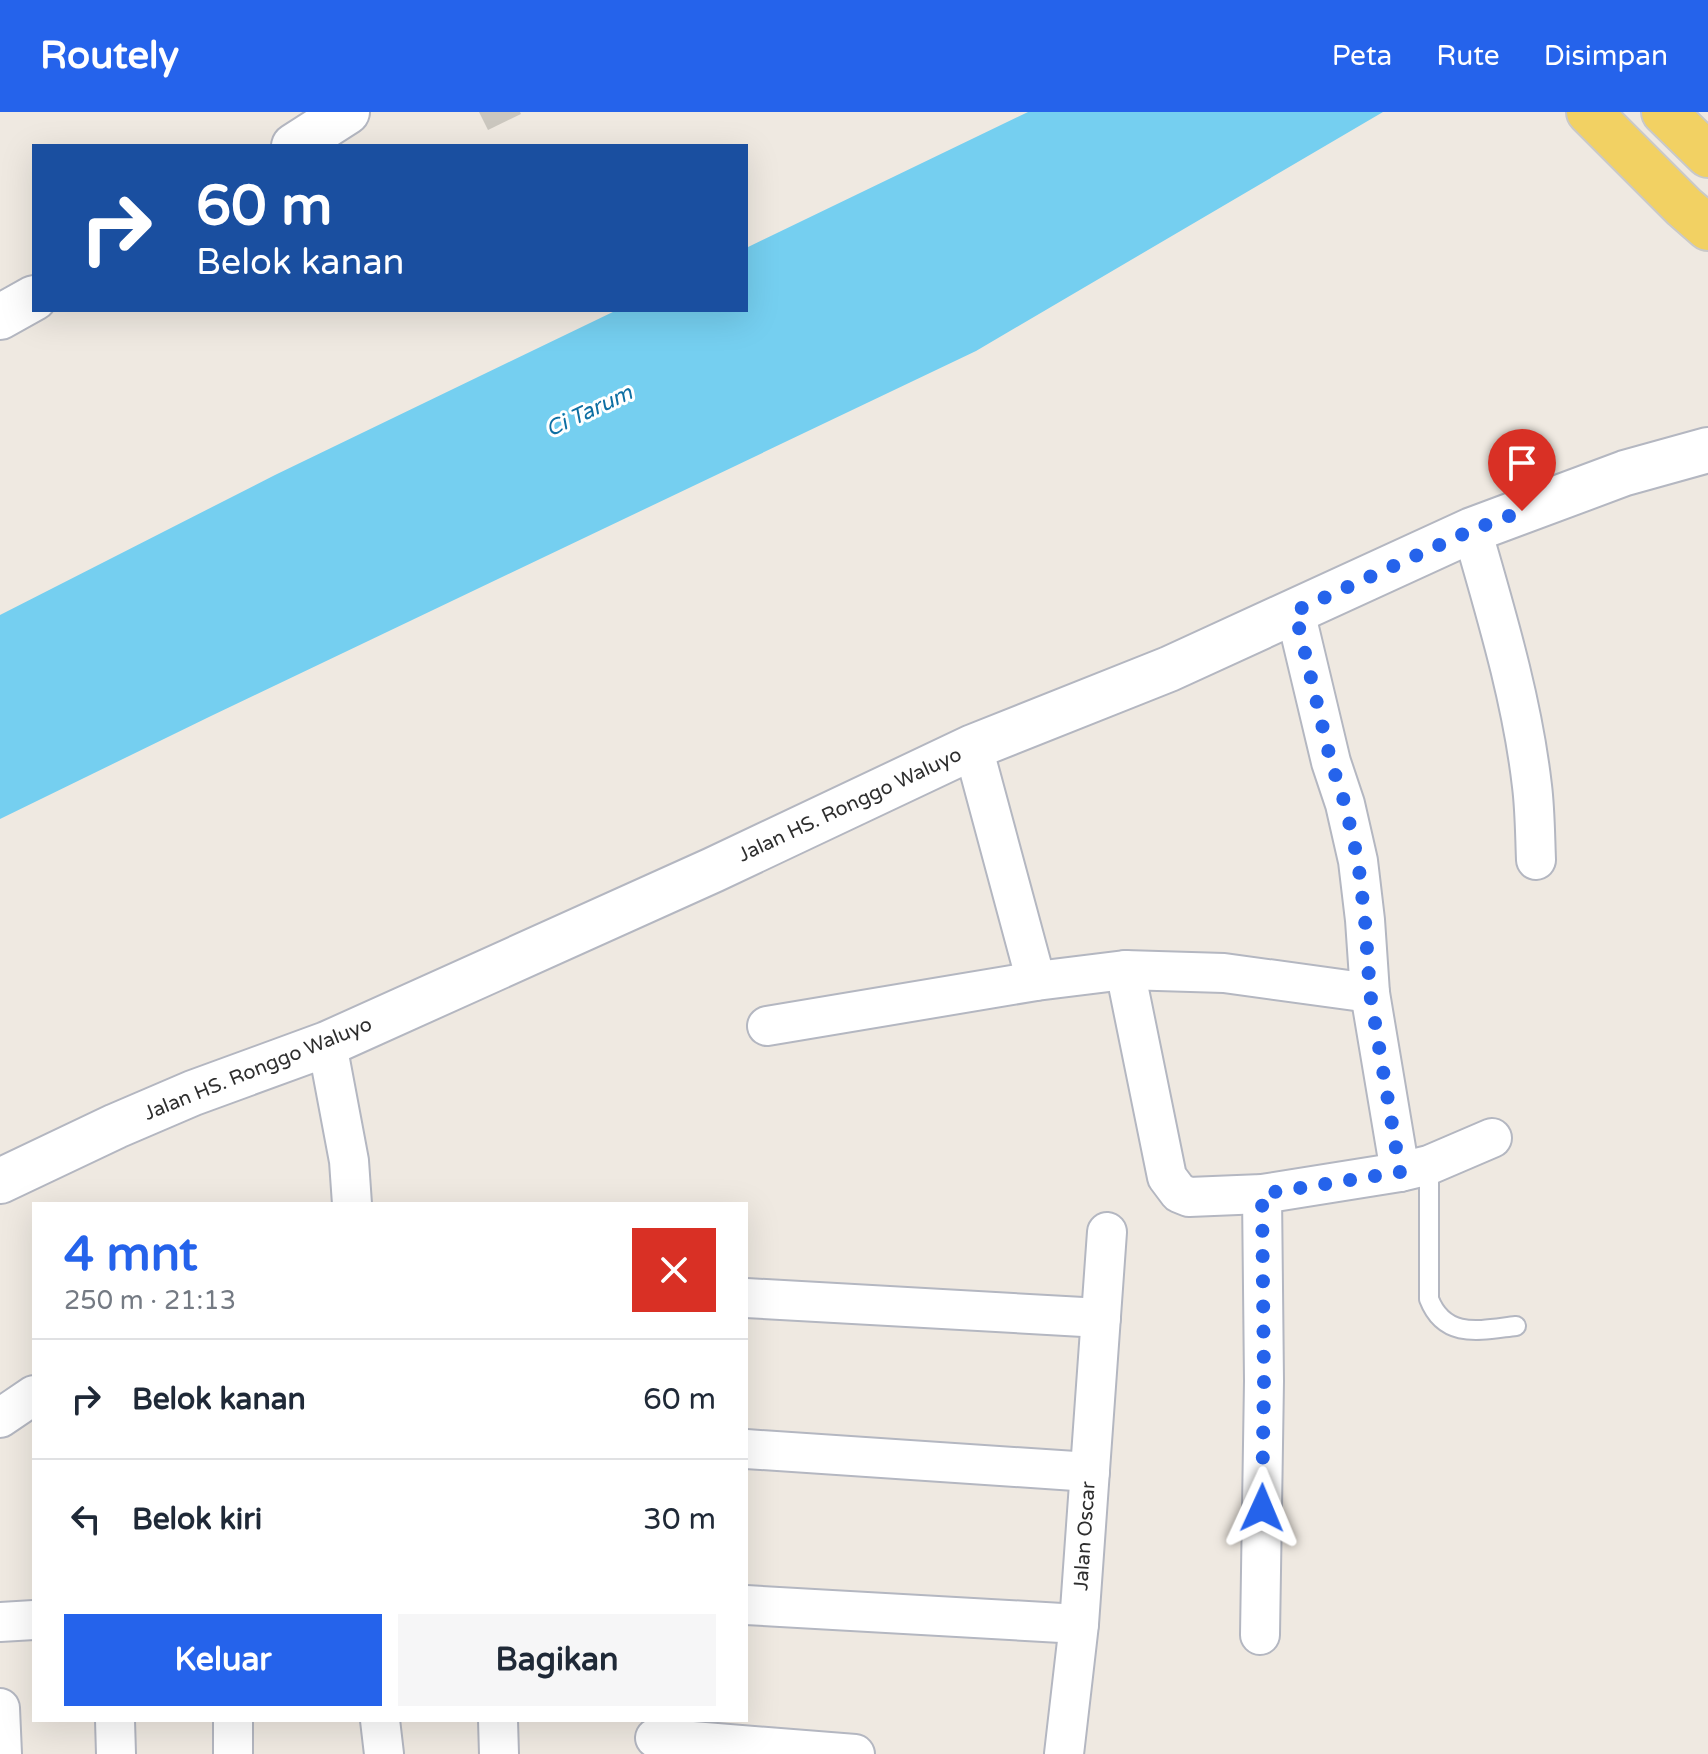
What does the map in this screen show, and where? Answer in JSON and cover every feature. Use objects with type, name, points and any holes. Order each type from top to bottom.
[{"type":"main road","points":[[1589,112],[1696,217]]},
{"type":"main road","points":[[1664,112],[1708,155]]},
{"type":"street","points":[[297,144],[347,112]]},
{"type":"street","points":[[0,317],[32,299]]},
{"type":"street","name":"Jalan HS. Ronggo Waluyo","points":[[0,1181],[193,1093],[327,1044],[713,870],[973,747],[1169,669],[1472,530],[1625,473],[1708,450]]},
{"type":"street","points":[[1472,530],[1523,727],[1532,788],[1536,860]]},
{"type":"street","points":[[1295,611],[1358,861],[1370,993],[1415,1168]]},
{"type":"street","points":[[973,747],[1036,981]]},
{"type":"street","points":[[767,1026],[1036,981],[1125,970],[1224,973],[1370,993]]},
{"type":"street","points":[[1125,970],[1167,1177],[1179,1193],[1189,1197],[1262,1194],[1415,1168],[1492,1138]]},
{"type":"street","points":[[327,1044],[349,1161],[352,1202]]},
{"type":"street","points":[[1260,1635],[1264,1381],[1262,1194]]},
{"type":"street","name":"Jalan Oscar","points":[[1064,1754],[1079,1624],[1107,1232]]},
{"type":"street","points":[[748,1298],[1101,1318]]},
{"type":"street","points":[[0,1418],[32,1396]]},
{"type":"street","points":[[748,1449],[1090,1472]]},
{"type":"street","points":[[748,1605],[1079,1624]]},
{"type":"street","points":[[0,1622],[32,1620]]},
{"type":"street","points":[[0,1708],[2,1754]]},
{"type":"street","points":[[115,1722],[116,1754]]},
{"type":"street","points":[[233,1722],[233,1754]]},
{"type":"street","points":[[380,1722],[384,1754]]},
{"type":"street","points":[[498,1722],[499,1754]]},
{"type":"street","points":[[655,1737],[855,1754]]},
{"type":"lane","points":[[1415,1168],[1429,1299],[1434,1311],[1442,1320],[1471,1331],[1516,1326]]},
{"type":"water","name":"Ci Tarum","points":[[1028,112],[1383,112],[976,351],[0,819],[0,615],[275,475],[613,312],[748,312],[748,247]]},
{"type":"building","points":[[479,112],[520,112],[521,114],[488,130]]},
{"type":"route","points":[[1262,1508],[1262,1194],[1400,1172],[1370,993],[1358,861],[1295,611],[1472,530],[1522,511]]}]
